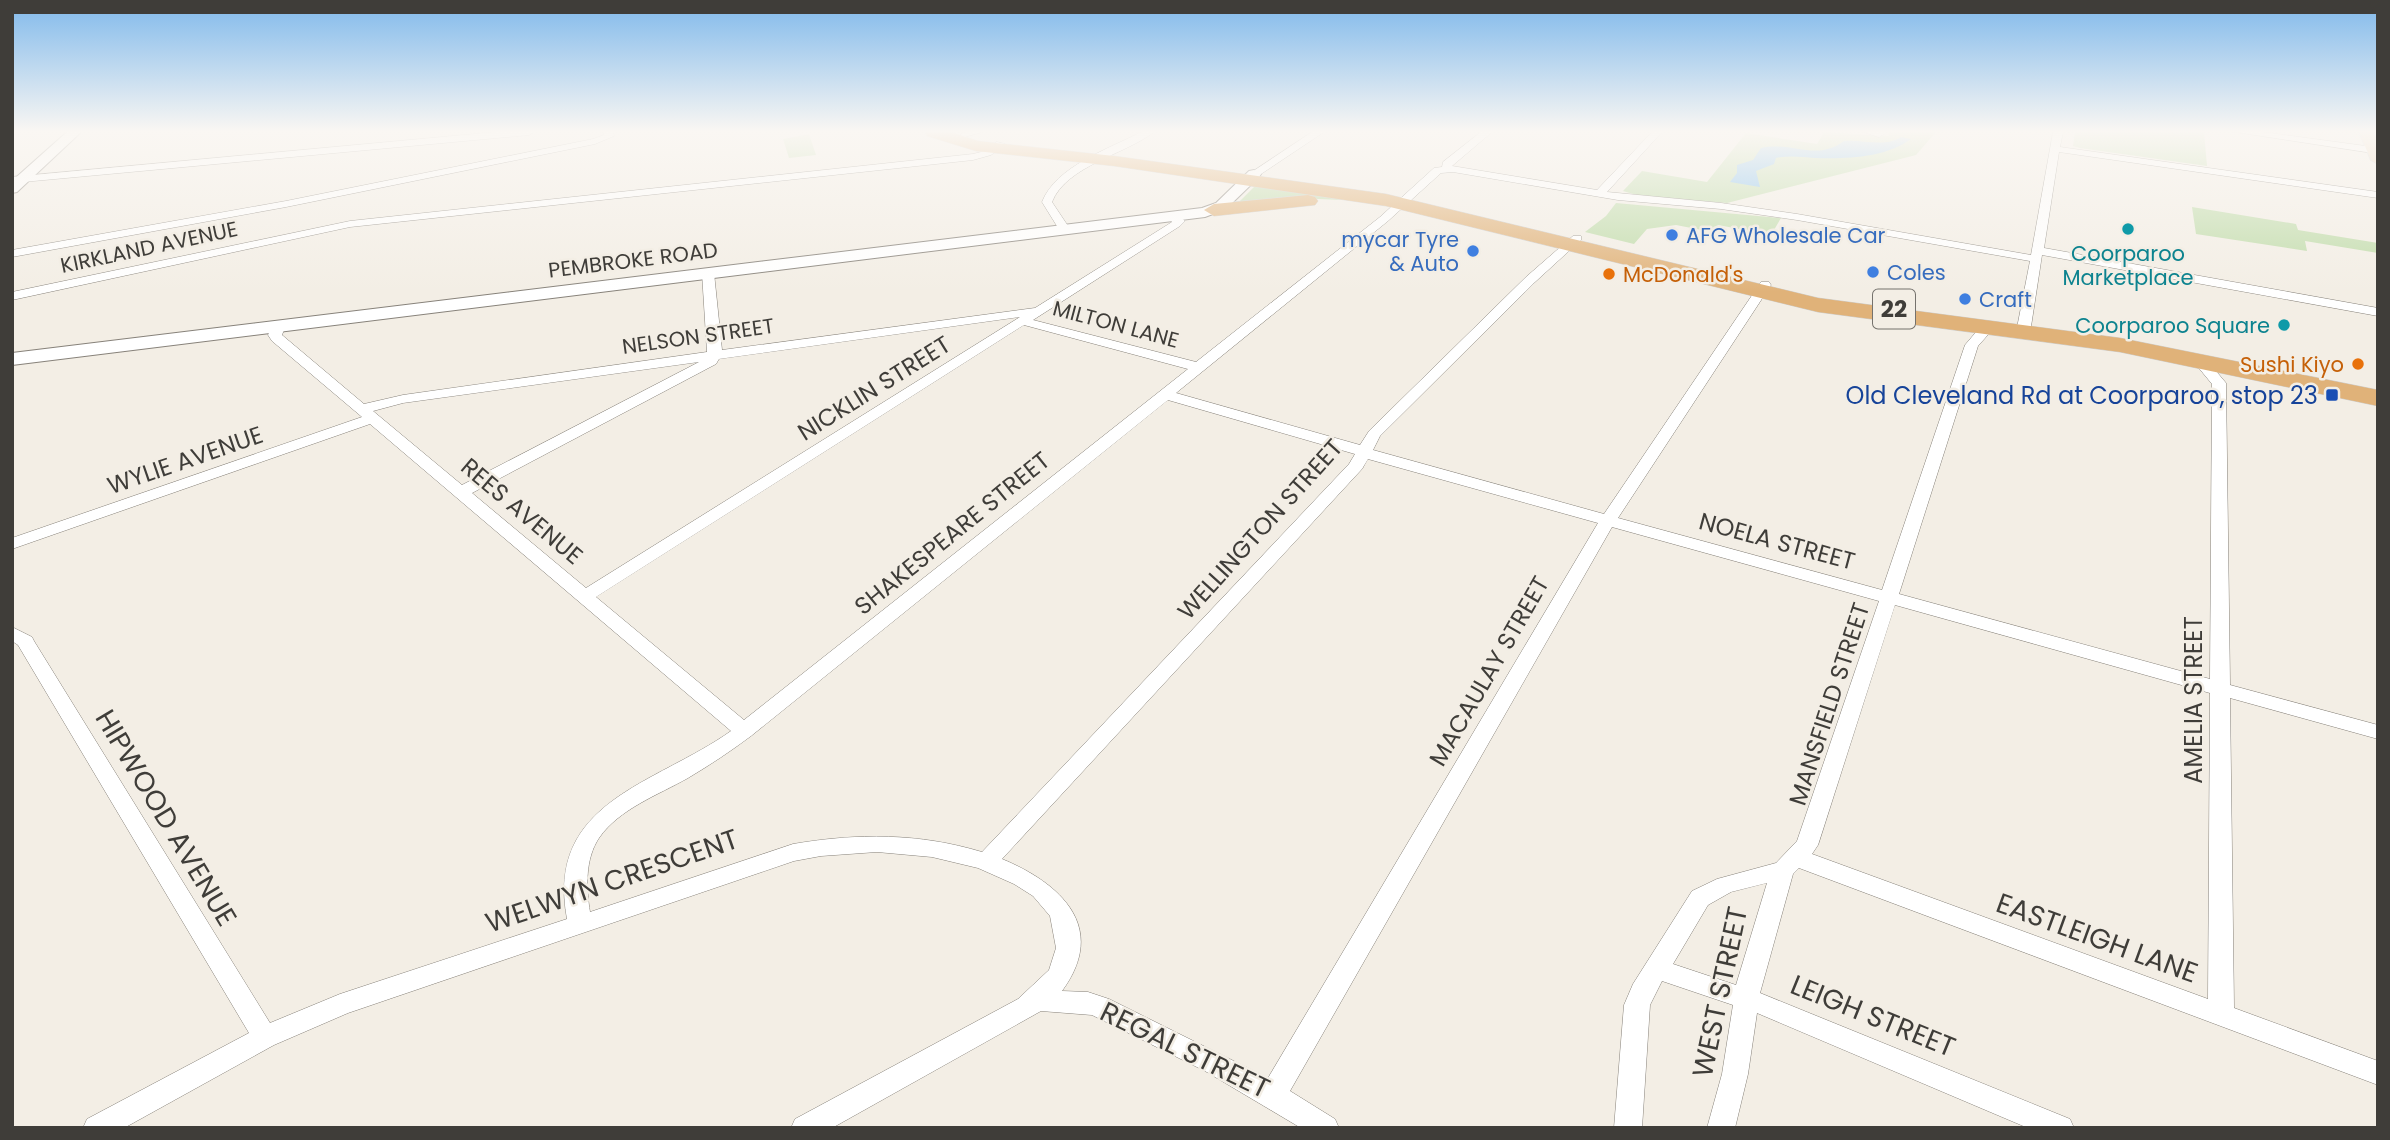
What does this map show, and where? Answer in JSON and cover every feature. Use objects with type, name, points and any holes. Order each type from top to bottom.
[{"type":"highway","name":"22","points":[[1299,185],[1404,200]]},
{"type":"highway","name":"22","points":[[1306,185],[1404,200],[1568,245],[1763,288],[1867,305],[2025,322],[2141,341],[2378,391]]},
{"type":"highway","points":[[1214,210],[1369,197]]},
{"type":"highway","name":"22","points":[[1568,245],[1763,288],[1843,309],[1959,325],[1980,337],[2025,322],[2111,344],[2200,361],[2225,375],[2378,398]]},
{"type":"street","points":[[12,253],[380,185]]},
{"type":"street","name":"KIRKLAND AVENUE","points":[[12,296],[350,224],[710,185]]},
{"type":"street","points":[[1061,185],[1048,195],[1047,202],[1064,229]]},
{"type":"street","points":[[1214,210],[1229,200],[1243,185]]},
{"type":"street","name":"SHAKESPEARE STREET","points":[[580,924],[577,872],[585,844],[596,826],[622,806],[712,754],[744,731],[1421,185]]},
{"type":"street","points":[[1548,185],[1599,194],[1721,206],[1797,217],[2378,312]]},
{"type":"street","points":[[1599,194],[1607,185]]},
{"type":"street","points":[[2025,322],[2050,185]]},
{"type":"street","points":[[2309,185],[2378,195]]},
{"type":"street","name":"PEMBROKE ROAD","points":[[12,359],[1214,210]]},
{"type":"street","name":"NICKLIN STREET","points":[[586,596],[1176,224],[1178,220],[1175,216]]},
{"type":"street","name":"WELLINGTON STREET","points":[[987,861],[1351,472],[1374,433],[1568,245]]},
{"type":"street","points":[[461,492],[708,363],[715,355],[708,274]]},
{"type":"street","name":"MACAULAY STREET","points":[[1274,1093],[1609,520],[1763,288]]},
{"type":"street","name":"NELSON STREET","points":[[367,413],[395,400],[1041,309]]},
{"type":"street","name":"MILTON LANE","points":[[1023,321],[1198,367]]},
{"type":"street","name":"REES AVENUE","points":[[278,327],[275,335],[277,338],[744,731]]},
{"type":"street","name":"MANSFIELD STREET","points":[[1790,864],[1807,845],[1813,829],[1889,598],[1980,337]]},
{"type":"street","name":"AMELIA STREET","points":[[2221,1016],[2219,688],[2225,375]]},
{"type":"street","name":"NOELA STREET","points":[[1164,394],[1363,452],[2378,732]]},
{"type":"street","name":"WYLIE AVENUE","points":[[12,544],[367,413]]},
{"type":"street","name":"HIPWOOD AVENUE","points":[[12,633],[26,641],[265,1037]]},
{"type":"street","name":"WELWYN CRESCENT","points":[[97,1128],[265,1037],[340,1005],[764,861],[827,846],[883,843],[942,848],[987,861],[1041,889],[1050,896],[1063,916],[1069,942],[1058,980],[1037,1000]]},
{"type":"street","name":"WEST STREET","points":[[1628,1128],[1637,1004],[1642,992],[1700,898],[1725,885],[1790,864]]},
{"type":"street","name":"WEST STREET","points":[[1721,1128],[1735,1074],[1746,999],[1766,918],[1790,864]]},
{"type":"street","name":"EASTLEIGH LANE","points":[[1790,864],[2378,1073]]},
{"type":"street","name":"LEIGH STREET","points":[[1658,969],[1746,999],[2060,1128]]},
{"type":"street","points":[[805,1128],[1037,1000]]},
{"type":"street","name":"REGAL STREET","points":[[1037,1000],[1088,1003],[1100,1007],[1215,1061],[1274,1093],[1325,1128]]},
{"type":"green space","points":[[1629,185],[1797,185],[1727,203],[1640,196],[1623,191]]},
{"type":"green space","points":[[1255,186],[1343,200],[1293,198],[1234,207]]},
{"type":"green space","points":[[1616,203],[1781,218],[1771,235],[1718,225],[1712,232],[1676,225],[1647,229],[1634,244],[1585,232],[1606,216]]},
{"type":"green space","points":[[2192,207],[2296,224],[2298,230],[2378,243],[2378,253],[2305,241],[2307,251],[2196,234]]},
{"type":"place","name":"Coorparoo Marketplace","points":[[2128,229]]},
{"type":"place","name":"AFG Wholesale Car","points":[[1672,235]]},
{"type":"place","name":"mycar Tyre & Auto","points":[[1473,251]]},
{"type":"place","name":"Coles","points":[[1873,272]]},
{"type":"place","name":"McDonald's","points":[[1609,274]]},
{"type":"place","name":"Craft","points":[[1965,299]]},
{"type":"place","name":"Coorparoo Square","points":[[2284,325]]},
{"type":"place","name":"Sushi Kiyo","points":[[2358,364]]},
{"type":"place","name":"Old Cleveland Rd at Coorparoo, stop 23","points":[[2332,395]]}]
